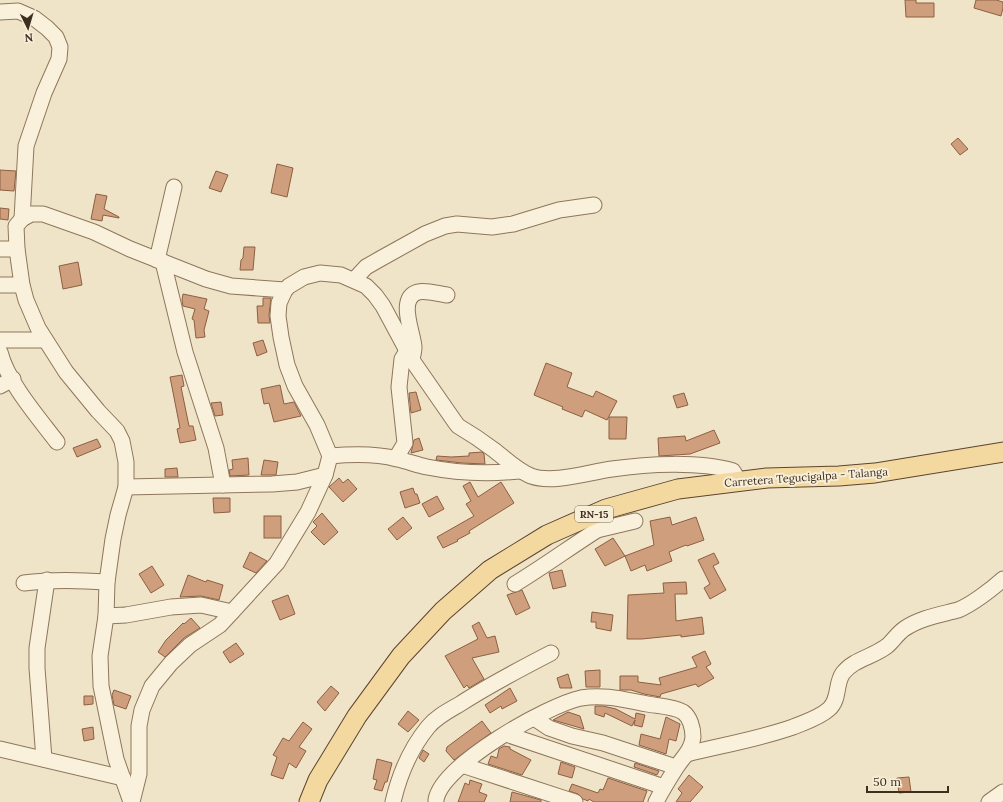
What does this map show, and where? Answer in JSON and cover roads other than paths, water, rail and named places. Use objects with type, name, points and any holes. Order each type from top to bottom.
[{"type":"main road","name":"Carretera Tegucigalpa - Talanga","points":[[309,802],[318,780],[357,716],[401,656],[443,611],[490,570],[547,535],[595,522],[606,509],[678,489],[767,478],[839,476],[875,473],[1003,452]]},
{"type":"street","points":[[0,12],[18,11],[34,18],[56,37],[60,47],[59,59],[44,93],[26,146],[22,219]]},
{"type":"street","points":[[174,187],[160,261],[185,352],[216,448],[223,485]]},
{"type":"street","points":[[354,280],[366,267],[425,234],[445,226],[457,224],[492,227],[513,224],[559,210],[594,205]]},
{"type":"street","points":[[132,802],[116,759],[101,686],[100,656],[106,616],[107,582],[118,514],[126,488],[126,462],[122,441],[117,431],[98,411],[66,372],[38,328],[26,300],[22,285],[17,249],[16,226],[22,219],[31,214],[43,214],[94,232],[160,261],[231,286],[285,290]]},
{"type":"street","points":[[0,249],[17,249]]},
{"type":"street","points":[[132,802],[139,774],[140,721],[142,710],[152,686],[176,658],[190,645],[220,625],[280,559],[308,512],[325,475],[330,456],[317,425],[295,386],[287,365],[278,316],[279,303],[285,290],[304,277],[320,273],[341,275],[366,286],[375,295],[409,355],[446,411],[458,426],[492,448],[519,471],[542,478],[556,478],[652,464],[721,467],[733,471],[738,481]]},
{"type":"street","points":[[0,285],[22,285]]},
{"type":"street","points":[[396,458],[405,443],[399,387],[402,359],[409,355],[414,346],[407,312],[407,304],[411,296],[419,292],[447,295]]},
{"type":"street","points":[[0,340],[45,340]]},
{"type":"street","points":[[0,352],[6,382],[26,400],[57,442]]},
{"type":"street","points":[[330,456],[352,454],[396,458],[427,467],[463,472],[519,471]]},
{"type":"street","points":[[126,488],[272,484],[297,482],[325,475]]},
{"type":"street","points":[[514,584],[548,564],[595,522],[634,521]]},
{"type":"street","points":[[687,754],[775,733],[808,722],[822,714],[834,704],[840,679],[849,667],[864,657],[880,651],[908,627],[924,619],[958,609],[992,589],[1003,579]]},
{"type":"street","points":[[24,584],[47,580],[107,582]]},
{"type":"street","points":[[44,759],[37,668],[38,648],[47,580]]},
{"type":"street","points":[[106,616],[126,615],[171,607],[201,605],[232,612]]},
{"type":"street","points":[[393,802],[397,787],[414,749],[428,727],[436,718],[477,693],[551,653]]},
{"type":"street","points":[[437,801],[437,795],[444,784],[462,765],[491,743],[561,704],[581,698],[598,696],[621,698],[668,707],[683,712],[688,718],[692,726],[692,744],[687,754],[676,767],[656,802]]},
{"type":"street","points":[[534,718],[549,728],[572,736],[603,743],[676,767]]},
{"type":"street","points":[[506,734],[664,787]]},
{"type":"street","points":[[0,749],[123,778]]},
{"type":"street","points":[[462,765],[575,802]]},
{"type":"street","points":[[989,802],[1003,792]]}]
